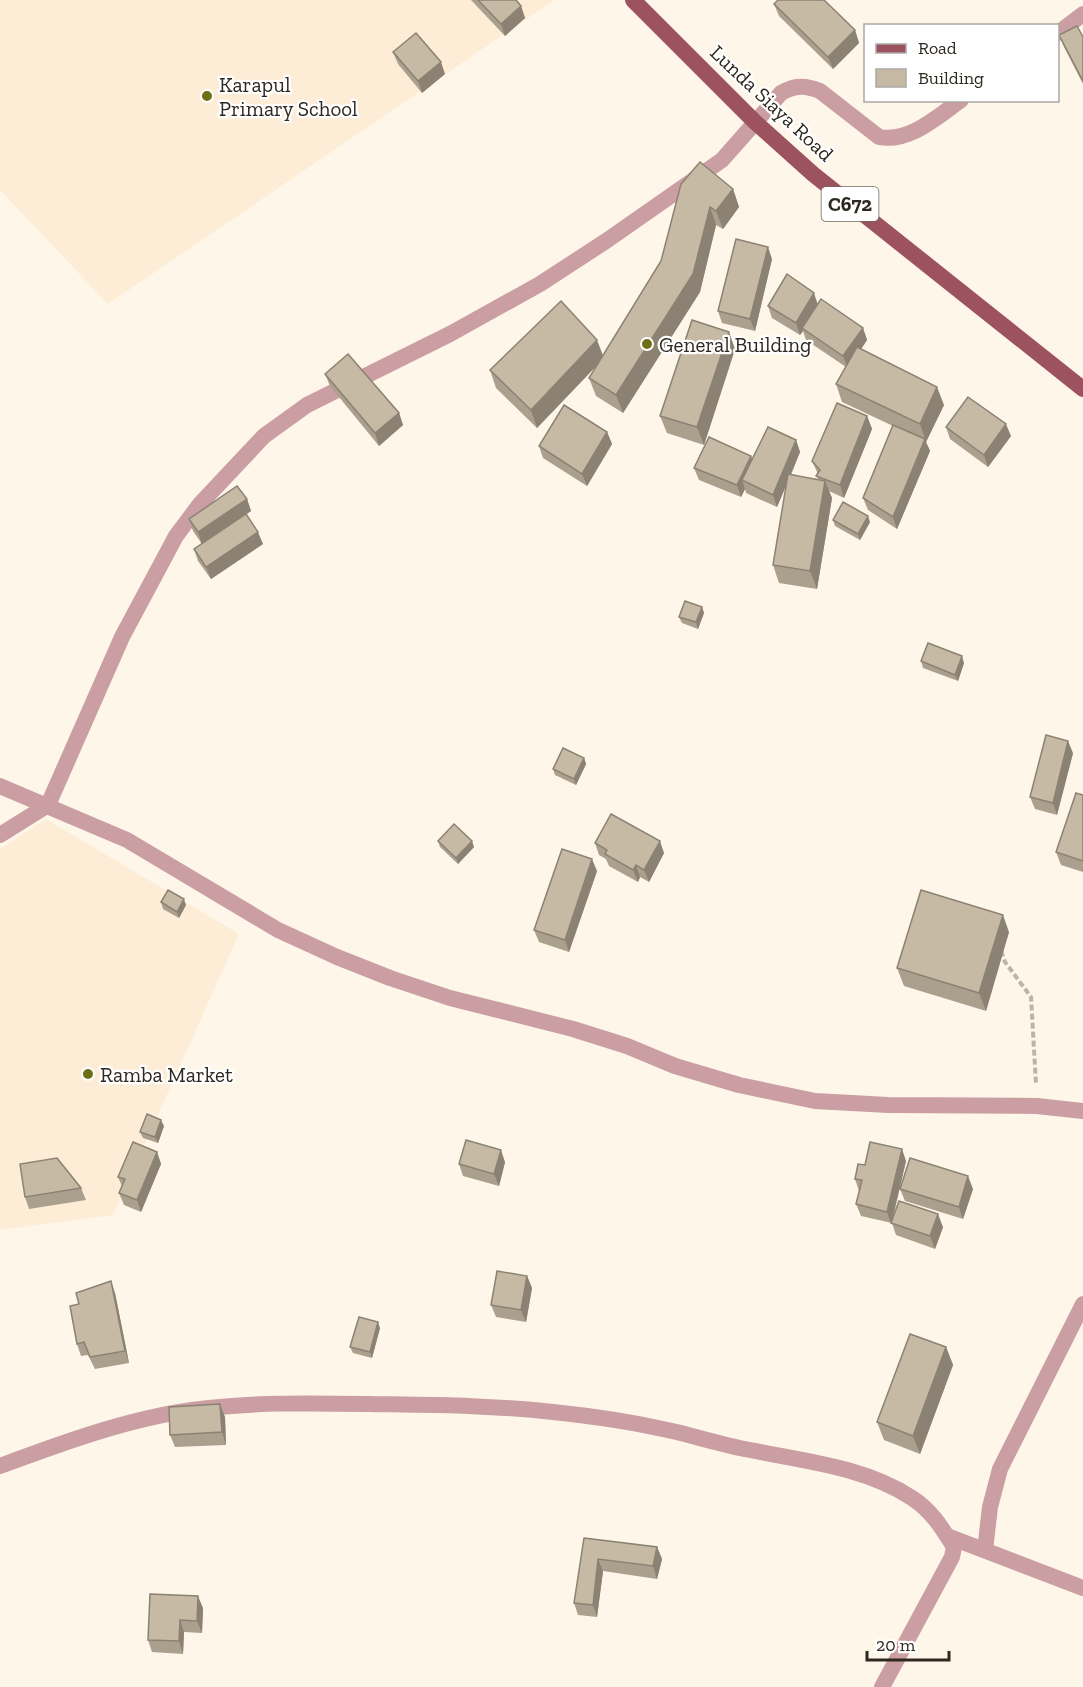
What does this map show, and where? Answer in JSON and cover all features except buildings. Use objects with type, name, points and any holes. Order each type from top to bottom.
[{"type":"main road","name":"Lunda Siaya Road","points":[[641,2],[755,122],[878,227],[1083,388]]},
{"type":"street","points":[[1059,32],[1083,14]]},
{"type":"street","points":[[0,835],[48,805],[122,637],[176,536],[200,504],[264,436],[307,405],[450,334],[540,284],[722,160],[781,93],[792,87],[809,86],[820,91],[879,136],[890,139],[917,130],[958,102]]},
{"type":"street","points":[[0,786],[127,840],[278,930],[337,957],[450,998],[573,1029],[627,1046],[675,1066],[739,1085],[814,1101],[888,1105],[1037,1106],[1083,1111]]},
{"type":"street","points":[[985,1550],[990,1507],[1000,1470],[1083,1304]]},
{"type":"street","points":[[0,1466],[56,1445],[140,1421],[192,1410],[268,1404],[491,1406],[556,1412],[671,1431],[714,1443],[854,1473],[881,1481],[912,1497],[930,1511],[954,1547],[952,1557],[882,1687]]},
{"type":"street","points":[[947,1536],[1083,1588]]},
{"type":"path","points":[[998,945],[1005,962],[1031,997],[1037,1106]]},
{"type":"shaded area","name":"Karapul Primary School","points":[[0,0],[553,1],[108,304],[0,190]]},
{"type":"shaded area","name":"Ramba Market","points":[[46,819],[239,934],[113,1215],[0,1230],[0,849]]},
{"type":"place","name":"Karapul Primary School","points":[[207,96]]},
{"type":"place","name":"General Building","points":[[647,344]]},
{"type":"place","name":"Ramba Market","points":[[88,1074]]}]
